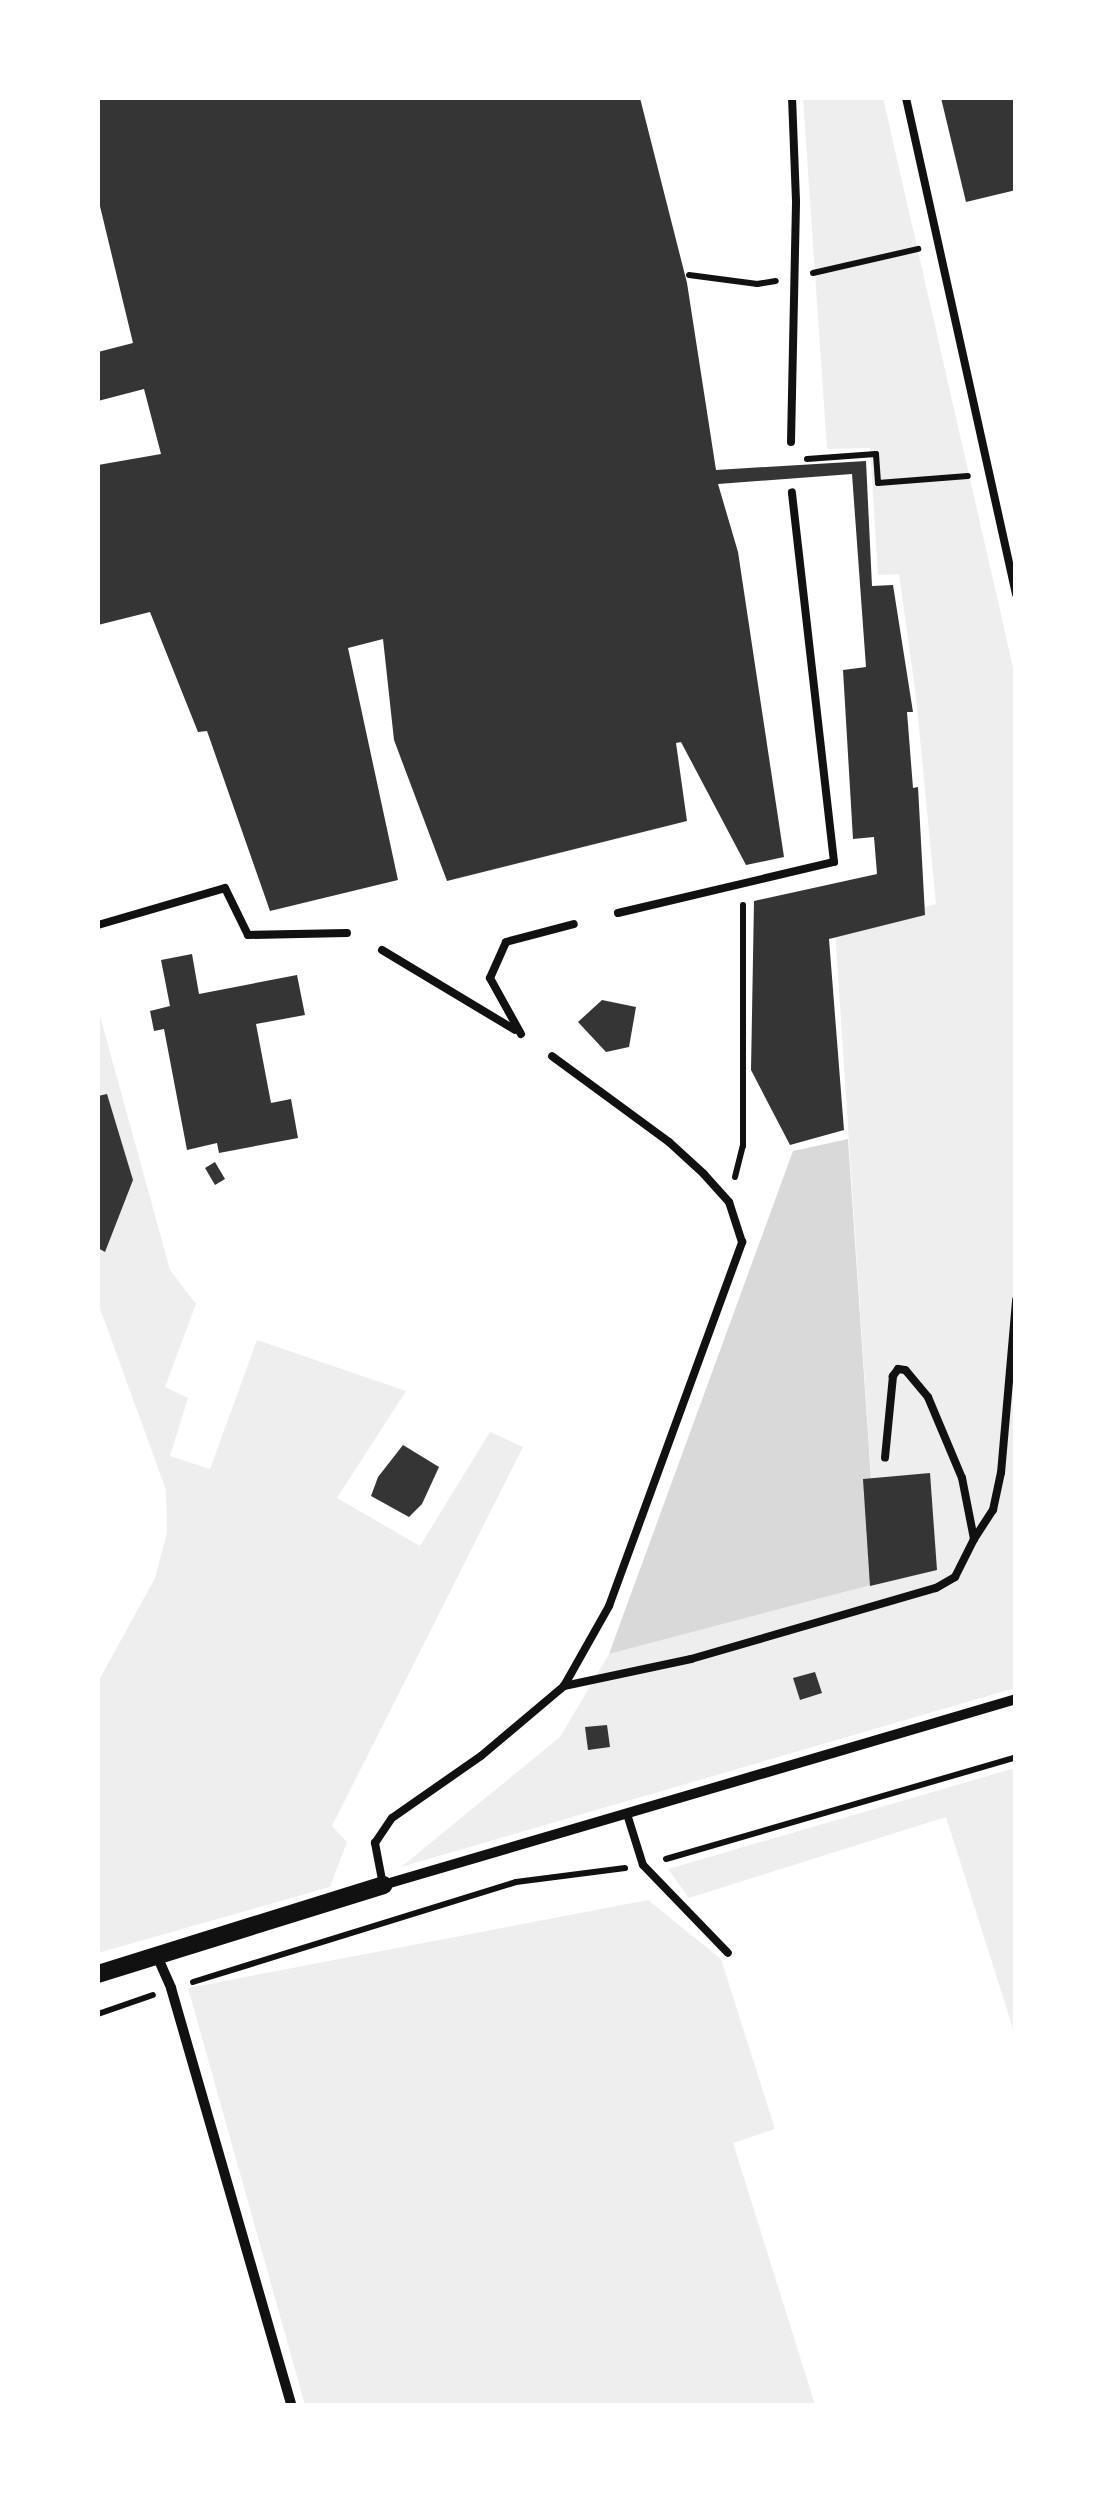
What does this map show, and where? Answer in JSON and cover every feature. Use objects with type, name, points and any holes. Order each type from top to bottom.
[{"type":"street","points":[[98,1974],[383,1885],[1016,1699]]},
{"type":"street","points":[[157,1956],[171,1988],[292,2406]]},
{"type":"lane","points":[[792,98],[792,442]]},
{"type":"lane","points":[[906,98],[1016,594]]},
{"type":"lane","points":[[618,913],[834,862],[792,492]]},
{"type":"lane","points":[[98,924],[225,888],[248,935],[347,933]]},
{"type":"lane","points":[[382,950],[521,1034],[490,978],[506,942],[574,924]]},
{"type":"lane","points":[[383,1885],[374,1843],[392,1818],[481,1756],[564,1686],[609,1606],[742,1242],[729,1202],[669,1142],[552,1056]]},
{"type":"lane","points":[[564,1686],[640,1673],[936,1588],[955,1577],[992,1510],[1002,1473],[1016,1300]]},
{"type":"lane","points":[[885,1458],[894,1376],[898,1370],[905,1370],[928,1397],[943,1428],[962,1478],[974,1539]]},
{"type":"lane","points":[[626,1814],[643,1865],[728,1953]]},
{"type":"path","points":[[690,275],[757,284],[938,244]]},
{"type":"path","points":[[800,460],[876,454],[878,483],[989,475]]},
{"type":"path","points":[[729,1202],[743,1146],[743,881]]},
{"type":"path","points":[[98,2014],[516,1882],[643,1865],[1016,1756]]},
{"type":"shaded area","points":[[803,98],[883,98],[1015,676],[1015,1688],[401,1867],[560,1737],[609,1654],[878,1582],[835,930],[936,904],[916,697],[899,574],[878,575],[870,448],[827,449]]},
{"type":"shaded area","points":[[100,1016],[170,1270],[196,1304],[165,1387],[188,1398],[170,1456],[210,1469],[257,1340],[406,1391],[337,1498],[420,1546],[490,1432],[523,1447],[332,1826],[347,1842],[330,1887],[98,1953],[98,1682],[155,1578],[167,1533],[166,1490],[98,1303]]},
{"type":"shaded area","points":[[848,1139],[878,1583],[609,1654],[793,1151]]},
{"type":"shaded area","points":[[1015,1768],[1015,2035],[946,1817],[689,1898],[668,1869]]},
{"type":"shaded area","points":[[648,1900],[721,1959],[775,2129],[733,2143],[815,2405],[305,2405],[188,1988]]},
{"type":"building","points":[[98,98],[640,98],[687,283],[716,470],[866,461],[872,586],[893,585],[913,712],[907,712],[913,788],[918,787],[925,915],[829,939],[844,1130],[790,1145],[751,1070],[754,901],[877,874],[874,837],[853,839],[843,670],[866,667],[852,474],[718,484],[738,552],[784,857],[746,865],[681,742],[676,743],[687,821],[447,881],[394,740],[383,639],[348,648],[398,880],[270,911],[207,731],[198,732],[150,612],[98,625],[98,465],[161,454],[144,389],[98,401],[98,352],[133,343],[98,198]]},
{"type":"building","points":[[941,98],[1016,98],[1016,190],[966,202]]},
{"type":"building","points":[[192,954],[199,994],[297,975],[305,1015],[256,1024],[271,1103],[291,1099],[298,1138],[219,1153],[217,1143],[187,1150],[164,1029],[154,1031],[150,1011],[170,1006],[161,960]]},
{"type":"building","points":[[602,1000],[636,1007],[629,1047],[606,1052],[578,1022]]},
{"type":"building","points":[[107,1094],[133,1180],[105,1252],[98,1248],[98,1096]]},
{"type":"building","points":[[215,1162],[225,1179],[215,1185],[205,1168]]},
{"type":"building","points":[[403,1445],[439,1467],[422,1504],[409,1517],[371,1496],[378,1477]]},
{"type":"building","points":[[930,1473],[937,1570],[870,1586],[863,1479]]},
{"type":"building","points":[[815,1672],[822,1693],[800,1700],[793,1678]]},
{"type":"building","points":[[607,1725],[610,1747],[588,1750],[585,1727]]}]
